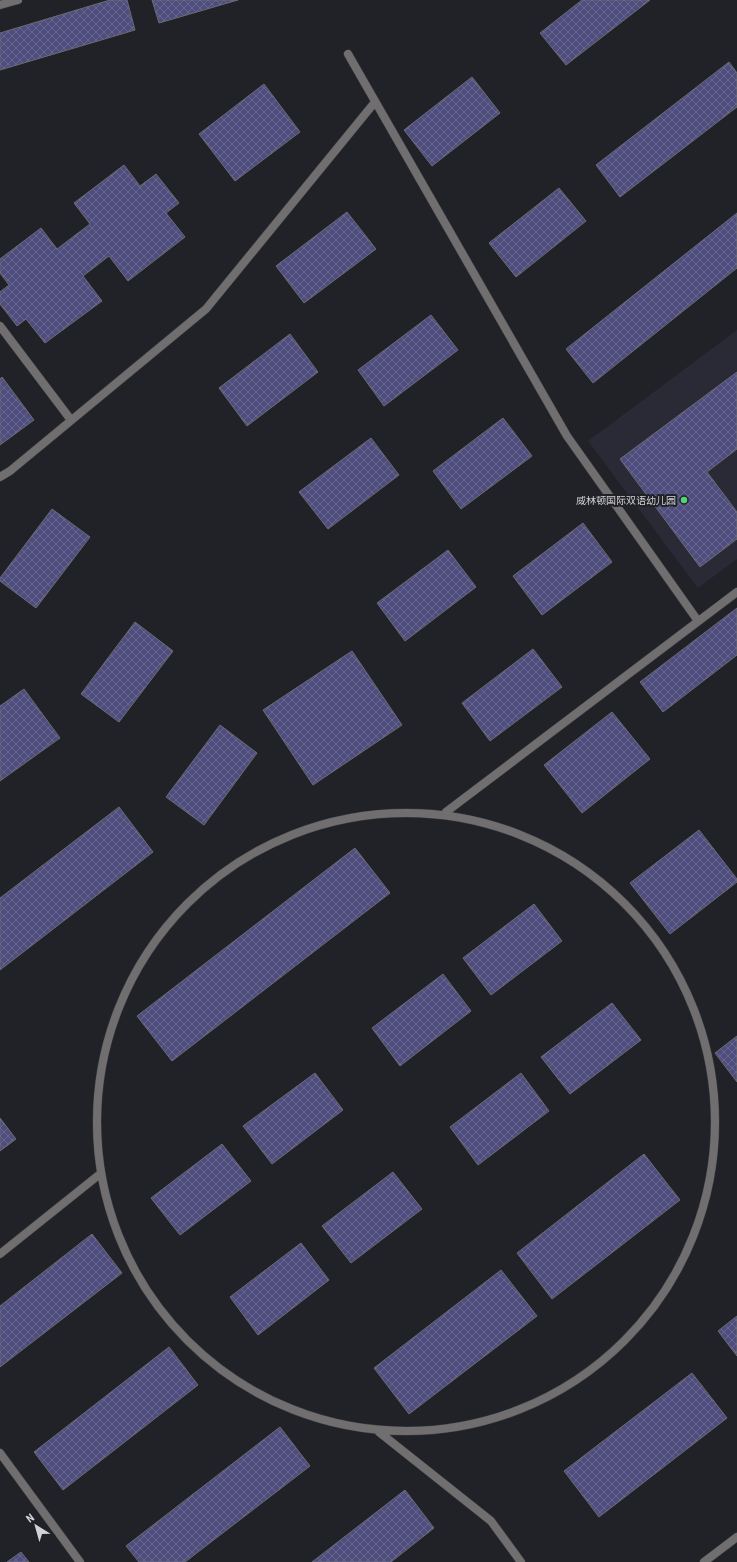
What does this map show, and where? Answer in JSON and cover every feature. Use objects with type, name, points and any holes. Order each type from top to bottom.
[{"type":"lane","points":[[0,5],[18,0]]},
{"type":"lane","points":[[348,54],[567,436],[698,621]]},
{"type":"lane","points":[[0,477],[10,471],[206,309],[375,102]]},
{"type":"lane","points":[[0,326],[71,420]]},
{"type":"lane","points":[[446,812],[737,592]]},
{"type":"lane","points":[[446,812],[548,843],[634,907],[693,996],[718,1100],[706,1206],[660,1303],[583,1378],[486,1423],[379,1432],[283,1409],[199,1356],[137,1280],[101,1188],[96,1090],[122,994],[177,912],[254,850],[346,816],[446,812]]},
{"type":"lane","points":[[0,1254],[100,1174]]},
{"type":"lane","points":[[379,1432],[491,1521],[520,1562]]},
{"type":"lane","points":[[0,1454],[80,1562]]},
{"type":"lane","points":[[704,1562],[737,1537]]},
{"type":"shaded area","name":"威林顿国际双语幼儿园","points":[[737,330],[737,559],[698,588],[588,441]]},
{"type":"building","points":[[110,0],[127,0],[135,30],[0,70],[0,33]]},
{"type":"building","points":[[152,0],[238,0],[159,23]]},
{"type":"building","points":[[582,0],[650,0],[566,65],[540,33]]},
{"type":"building","points":[[729,62],[737,73],[737,107],[620,197],[596,165]]},
{"type":"building","points":[[472,77],[500,113],[432,166],[404,130]]},
{"type":"building","points":[[264,84],[300,132],[235,181],[199,134]]},
{"type":"building","points":[[124,165],[140,186],[156,174],[179,203],[166,213],[185,237],[128,281],[109,256],[83,276],[102,301],[45,343],[26,319],[17,326],[0,304],[0,292],[9,285],[0,273],[0,259],[41,228],[57,249],[90,224],[74,203]]},
{"type":"building","points":[[559,188],[586,221],[516,277],[489,243]]},
{"type":"building","points":[[347,212],[376,249],[304,303],[276,266]]},
{"type":"building","points":[[737,213],[737,268],[593,383],[566,349]]},
{"type":"building","points":[[431,315],[458,350],[384,406],[358,370]]},
{"type":"building","points":[[290,334],[318,372],[247,426],[219,388]]},
{"type":"building","points":[[737,372],[737,449],[707,472],[737,512],[737,539],[700,567],[620,459]]},
{"type":"building","points":[[2,377],[34,420],[0,445],[0,379]]},
{"type":"building","points":[[503,418],[532,456],[461,509],[433,471]]},
{"type":"building","points":[[371,438],[399,475],[328,529],[299,492]]},
{"type":"building","points":[[52,509],[90,537],[36,608],[0,581],[0,578]]},
{"type":"building","points":[[583,523],[612,562],[542,615],[513,576]]},
{"type":"building","points":[[448,550],[476,587],[405,641],[377,603]]},
{"type":"building","points":[[737,608],[737,655],[663,712],[640,682]]},
{"type":"building","points":[[135,622],[173,651],[119,722],[81,694]]},
{"type":"building","points":[[533,649],[562,687],[490,741],[462,703]]},
{"type":"building","points":[[352,651],[402,725],[313,785],[263,710]]},
{"type":"building","points":[[24,689],[60,738],[0,781],[0,706]]},
{"type":"building","points":[[612,712],[650,759],[582,813],[544,765]]},
{"type":"building","points":[[220,725],[257,753],[204,825],[166,797]]},
{"type":"building","points":[[119,807],[153,852],[0,970],[0,898]]},
{"type":"building","points":[[699,830],[737,879],[737,882],[670,934],[630,883]]},
{"type":"building","points":[[355,848],[390,893],[172,1061],[137,1016]]},
{"type":"building","points":[[534,904],[562,941],[491,995],[463,958]]},
{"type":"building","points":[[443,974],[471,1011],[400,1066],[372,1028]]},
{"type":"building","points":[[612,1003],[641,1040],[570,1094],[541,1057]]},
{"type":"building","points":[[737,1036],[737,1082],[715,1053]]},
{"type":"building","points":[[315,1073],[343,1110],[272,1164],[243,1126]]},
{"type":"building","points":[[521,1073],[549,1111],[478,1165],[450,1127]]},
{"type":"building","points":[[0,1118],[16,1139],[0,1151]]},
{"type":"building","points":[[222,1144],[251,1181],[180,1235],[151,1198]]},
{"type":"building","points":[[644,1154],[680,1200],[552,1299],[517,1253]]},
{"type":"building","points":[[393,1172],[422,1209],[351,1263],[322,1226]]},
{"type":"building","points":[[92,1234],[122,1273],[0,1367],[0,1306]]},
{"type":"building","points":[[301,1243],[329,1280],[258,1335],[230,1297]]},
{"type":"building","points":[[501,1270],[537,1316],[409,1414],[374,1368]]},
{"type":"building","points":[[737,1316],[737,1356],[718,1331]]},
{"type":"building","points":[[169,1347],[198,1385],[63,1490],[34,1452]]},
{"type":"building","points":[[692,1373],[727,1418],[599,1517],[564,1471]]},
{"type":"building","points":[[280,1427],[310,1466],[185,1562],[139,1562],[126,1546]]},
{"type":"building","points":[[405,1490],[434,1528],[391,1562],[312,1562]]},
{"type":"building","points":[[21,1552],[29,1562],[7,1562]]},
{"type":"place","name":"威林顿国际双语幼儿园","points":[[684,500]]}]
